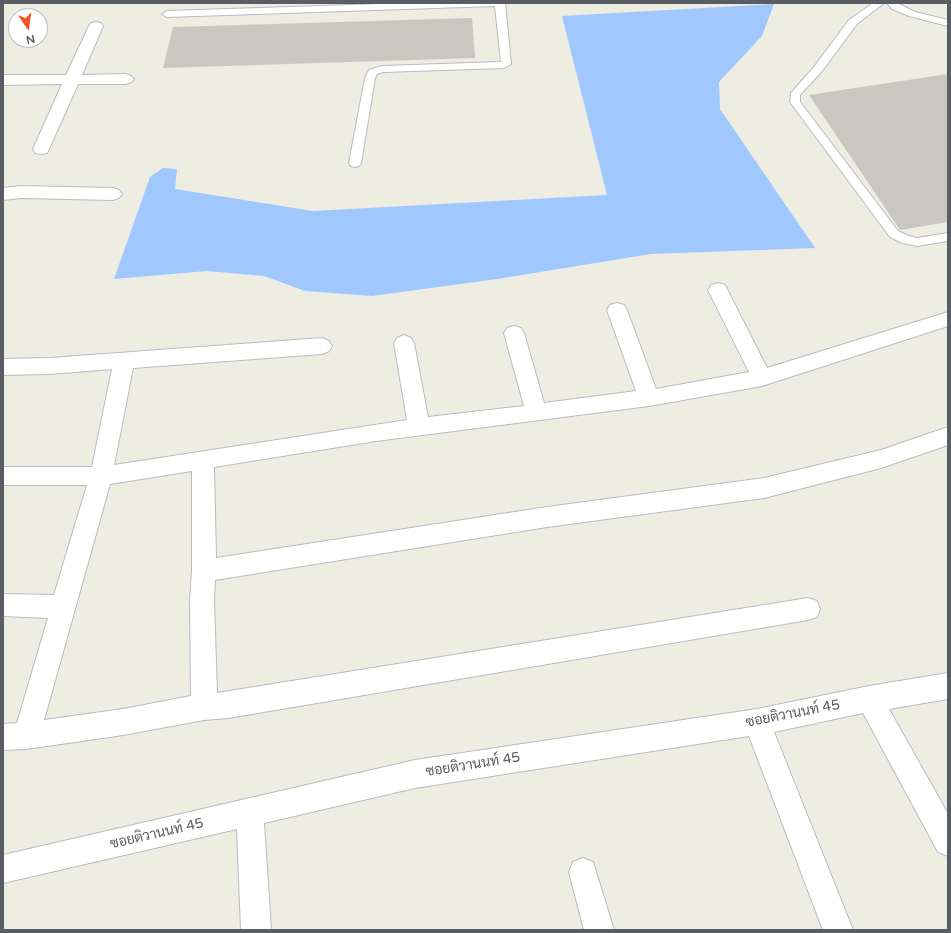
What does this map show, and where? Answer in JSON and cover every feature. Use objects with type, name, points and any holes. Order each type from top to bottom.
[{"type":"street","points":[[41,149],[96,26]]},
{"type":"street","points":[[3,80],[126,79]]},
{"type":"street","points":[[3,194],[21,192],[113,194]]},
{"type":"street","points":[[718,290],[762,378]]},
{"type":"street","points":[[617,310],[649,398]]},
{"type":"street","points":[[3,476],[101,476],[203,461],[376,432],[649,398],[762,378],[857,350],[948,318]]},
{"type":"street","points":[[514,333],[536,413]]},
{"type":"street","points":[[404,343],[419,427]]},
{"type":"street","points":[[3,367],[50,366],[322,346]]},
{"type":"street","points":[[124,361],[101,476],[63,607],[14,737],[123,722],[204,707],[228,705],[808,608]]},
{"type":"street","points":[[204,571],[547,517],[764,488],[881,459],[948,436]]},
{"type":"street","points":[[203,461],[204,571],[202,601],[204,707]]},
{"type":"street","points":[[3,604],[63,607]]},
{"type":"street","name":"ซอยติวานนท์ 45","points":[[3,869],[415,774],[757,722],[869,698],[948,686]]},
{"type":"street","points":[[869,698],[948,842]]},
{"type":"street","points":[[757,722],[838,930]]},
{"type":"street","points":[[250,813],[256,930]]},
{"type":"street","points":[[583,872],[599,930]]},
{"type":"lane","points":[[167,14],[500,3],[506,64],[382,69],[373,72],[370,78],[355,163]]},
{"type":"lane","points":[[879,3],[853,22],[818,69],[795,95],[795,102],[894,234],[906,240],[917,242],[948,237]]},
{"type":"lane","points":[[892,3],[895,7],[912,14],[948,23]]},
{"type":"water","points":[[774,4],[762,36],[719,82],[720,109],[815,248],[651,254],[497,279],[372,296],[305,291],[264,276],[207,271],[114,279],[150,177],[163,168],[177,169],[175,189],[313,211],[607,195],[562,16]]},
{"type":"building","points":[[472,18],[475,58],[163,68],[173,27]]},
{"type":"building","points":[[948,74],[948,222],[900,230],[809,95]]}]
